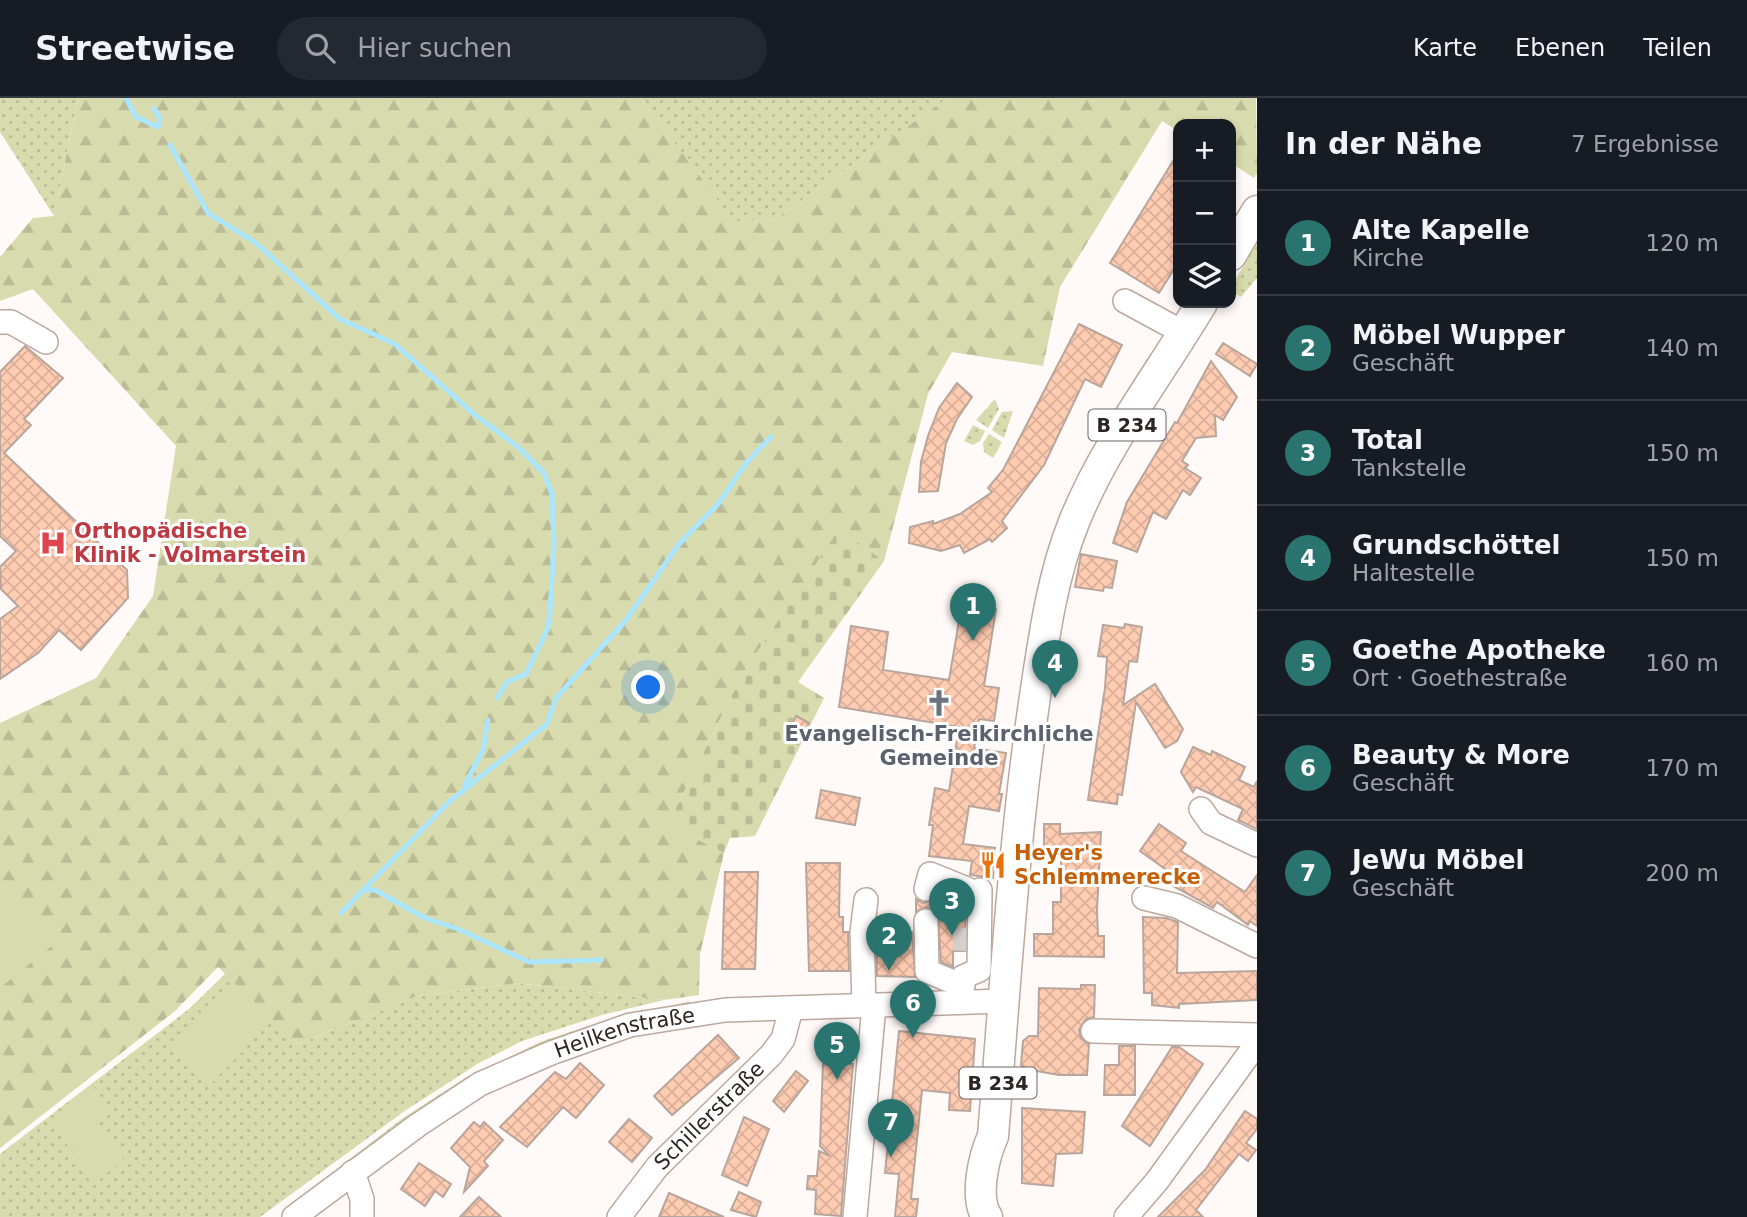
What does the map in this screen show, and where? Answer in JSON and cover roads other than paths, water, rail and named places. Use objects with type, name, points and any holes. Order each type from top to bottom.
[{"type":"main road","points":[[1236,247],[1257,211]]},
{"type":"main road","name":"B 234","points":[[988,1217],[981,1200],[985,1153],[993,1136],[1013,884],[1038,673],[1063,554],[1091,483],[1199,308]]},
{"type":"street","points":[[1125,301],[1184,333]]},
{"type":"street","points":[[0,322],[11,322],[46,342]]},
{"type":"street","points":[[1201,809],[1211,823],[1257,845]]},
{"type":"street","points":[[926,889],[930,874],[971,894],[1013,884]]},
{"type":"street","points":[[963,988],[979,971],[971,894]]},
{"type":"street","points":[[1144,898],[1177,905],[1257,946]]},
{"type":"street","points":[[855,1217],[869,1005],[862,932],[866,900]]},
{"type":"street","points":[[926,921],[927,971],[963,988]]},
{"type":"street","points":[[963,988],[964,951]]},
{"type":"street","name":"Heilkenstraße","points":[[294,1217],[353,1172],[480,1084],[551,1053],[630,1025],[725,1010],[869,1005],[963,988],[1004,1001]]},
{"type":"street","name":"Schillerstraße","points":[[620,1217],[657,1167],[771,1055],[783,1039],[791,1009]]},
{"type":"street","points":[[1093,1031],[1257,1035]]},
{"type":"street","points":[[1126,1217],[1157,1181],[1257,1043]]},
{"type":"street","points":[[353,1172],[362,1199],[362,1217]]},
{"type":"waterway","points":[[126,98],[136,117],[158,127],[160,118],[154,109]]},
{"type":"waterway","points":[[170,145],[208,213],[256,243],[340,319],[395,344],[474,414],[518,447],[544,473],[552,494],[554,543],[548,628],[526,674],[507,682],[497,698]]},
{"type":"waterway","points":[[450,801],[547,724],[556,698],[626,620],[679,544],[718,504],[747,462],[771,437]]},
{"type":"waterway","points":[[465,785],[483,750],[488,720]]},
{"type":"waterway","points":[[341,913],[451,800]]},
{"type":"waterway","points":[[364,890],[375,890],[425,918],[458,929],[529,962],[601,960]]},
{"type":"tunnel","points":[[964,951],[967,901]]},
{"type":"place","name":"Orthopädische Klinik - Volmarstein","points":[[53,543]]},
{"type":"place","name":"Alte Kapelle","points":[[973,641]]},
{"type":"place","name":"Grundschöttel","points":[[1055,698]]},
{"type":"place","name":"Evangelisch-Freikirchliche Gemeinde","points":[[939,703]]},
{"type":"place","name":"Heyer's Schlemmerecke","points":[[993,865]]},
{"type":"place","name":"Total","points":[[952,936]]},
{"type":"place","name":"Möbel Wupper","points":[[889,971]]},
{"type":"place","name":"Beauty & More","points":[[913,1038]]},
{"type":"place","name":"Goethe Apotheke","points":[[837,1080]]},
{"type":"place","name":"JeWu Möbel","points":[[891,1157]]}]
